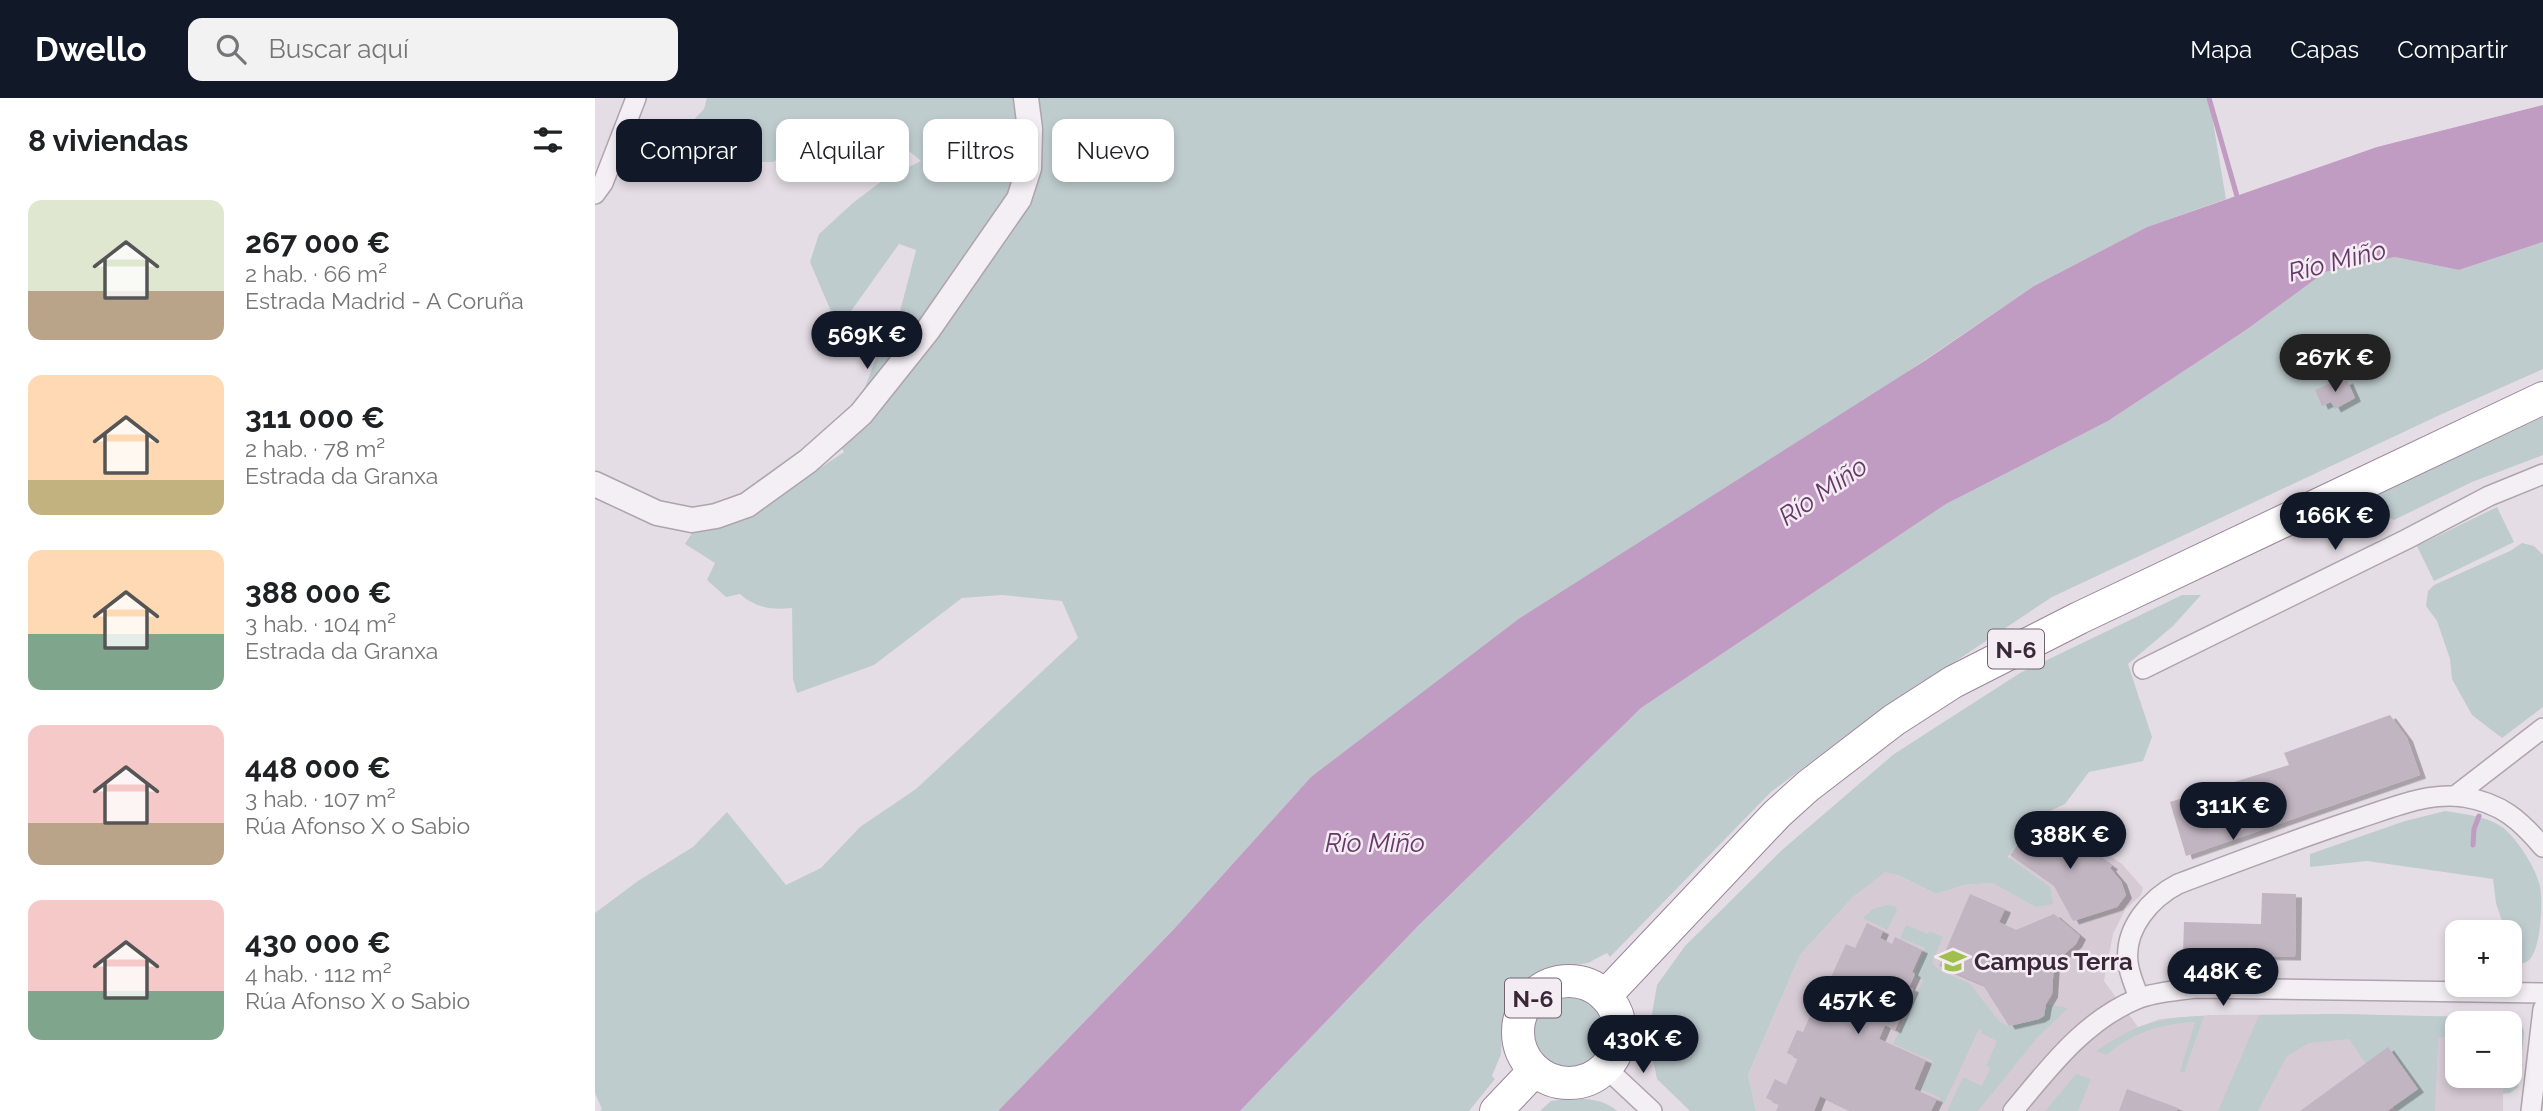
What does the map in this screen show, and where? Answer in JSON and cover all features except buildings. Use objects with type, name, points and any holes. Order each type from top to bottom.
[{"type":"highway","name":"N-6","points":[[1535,1070],[1520,1045],[1518,1031],[1521,1016],[1538,993],[1551,985],[1565,982],[1586,985],[1605,996],[1777,814],[1808,786],[1894,720],[1948,685],[2079,618],[2543,398]]},
{"type":"highway","points":[[1496,1111],[1535,1070],[1558,1082],[1571,1083],[1596,1076],[1606,1068],[1617,1049],[1620,1031],[1613,1006],[1605,996]]},
{"type":"street","points":[[595,194],[603,183],[636,98]]},
{"type":"street","points":[[595,484],[657,513],[692,520],[716,516],[747,505],[808,461],[862,414],[928,330],[1019,199],[1029,168],[1030,129],[1026,98]]},
{"type":"street","points":[[2143,669],[2489,496],[2543,474]]},
{"type":"street","points":[[2455,796],[2543,728]]},
{"type":"street","points":[[2139,998],[2127,958],[2130,940],[2138,922],[2162,892],[2178,884],[2434,795],[2488,803],[2520,820],[2543,847]]},
{"type":"street","points":[[2013,1111],[2086,1030],[2115,1010],[2139,998],[2206,988],[2543,993]]},
{"type":"street","points":[[2531,1111],[2543,1009]]},
{"type":"street","points":[[1606,1068],[1652,1111]]},
{"type":"shaded area","points":[[707,98],[2209,98],[2226,199],[2147,227],[2034,286],[1311,777],[1174,929],[998,1111],[600,1111],[602,1109],[595,1093],[595,913],[638,881],[693,847],[727,812],[786,885],[821,868],[860,827],[916,789],[1078,638],[1062,601],[1002,595],[962,598],[874,665],[797,693],[793,679],[792,608],[764,607],[740,594],[726,597],[707,580],[715,563],[685,544],[711,503],[731,522],[791,488],[844,452],[828,427],[862,395],[878,353],[897,323],[916,250],[899,244],[841,325],[830,309],[810,262],[819,234],[854,202],[881,182],[909,182],[909,167],[921,161],[909,151],[909,119],[776,119],[776,160],[762,162],[762,119],[694,119],[704,109]]},
{"type":"shaded area","points":[[2543,242],[2543,369],[2052,597],[1860,725],[1771,792],[1610,957],[1607,953],[1588,963],[1545,970],[1520,985],[1512,993],[1503,1016],[1501,1054],[1492,1076],[1495,1079],[1469,1111],[1240,1111],[1418,926],[1641,708],[1946,504],[2108,421],[2246,330],[2325,272],[2395,257],[2459,270]]},
{"type":"shaded area","points":[[2543,417],[2543,455],[2472,482],[2394,520],[2359,503]]},
{"type":"shaded area","points":[[2497,507],[2514,542],[2434,581],[2417,546]]},
{"type":"shaded area","points":[[2522,543],[2534,546],[2543,555],[2543,707],[2502,738],[2472,715],[2452,679],[2450,659],[2437,621],[2426,606],[2428,591],[2434,585]]},
{"type":"shaded area","points":[[2182,595],[2201,595],[2173,626],[2128,664],[2152,737],[2143,761],[2089,772],[2065,804],[2035,818],[2008,857],[2050,887],[2053,904],[2036,907],[1993,883],[1964,885],[1936,894],[1898,875],[1885,872],[1853,897],[1800,955],[1748,1075],[1756,1111],[1690,1111],[1657,1079],[1648,1037],[1657,985],[1685,946],[1782,850],[1894,754],[2020,673]]},
{"type":"shaded area","points":[[2445,811],[2489,820],[2502,827],[2513,838],[2530,862],[2540,886],[2539,935],[2530,959],[2522,963],[2522,920],[2502,920],[2493,879],[2367,861],[2310,867],[2310,854],[2405,821]]},
{"type":"shaded area","name":"Campus Terra","points":[[2049,812],[2062,824],[2122,864],[2143,888],[2141,895],[2125,910],[2113,934],[2104,981],[2138,1027],[2160,1019],[2210,1015],[2445,1017],[2445,1088],[2517,1088],[2503,1094],[2503,1111],[1756,1111],[1748,1075],[1800,955],[1853,897],[1885,871],[1936,894],[1964,885],[1993,883],[2035,818]]},
{"type":"shaded area","points":[[1895,906],[1897,910],[1887,930],[1863,918],[1873,909]]},
{"type":"shaded area","points":[[1906,925],[1943,937],[1932,963],[1941,971],[1970,984],[2000,1022],[2009,1026],[2039,1019],[2046,1004],[2068,1008],[2037,1038],[1978,1111],[1947,1111],[1963,1077],[1982,1086],[1990,1068],[1986,1066],[1997,1041],[1981,1033],[1982,1030],[1979,1029],[1944,1104],[1939,1101],[1940,1098],[1921,1089],[1933,1061],[1893,1044],[1923,980],[1913,976],[1925,948],[1900,938]]},
{"type":"shaded area","points":[[1570,994],[1584,997],[1597,1005],[1605,1018],[1608,1032],[1605,1046],[1597,1059],[1584,1067],[1570,1070],[1556,1067],[1543,1059],[1535,1046],[1532,1032],[1535,1018],[1543,1005],[1556,997]]},
{"type":"shaded area","points":[[2259,1015],[2445,1016],[2445,1037],[2438,1037],[2435,1111],[2397,1111],[2349,1039],[2309,1043],[2287,1056],[2258,1111],[2218,1111]]},
{"type":"shaded area","points":[[2204,1016],[2184,1073],[2180,1071],[2195,1022],[2171,1025],[2137,1035],[2107,1055],[2096,1051],[2147,1024],[2173,1018]]},
{"type":"shaded area","points":[[2076,1074],[2091,1079],[2078,1111],[2045,1111]]},
{"type":"shaded area","points":[[2504,1088],[2517,1088],[2510,1093],[2503,1093]]},
{"type":"shaded area","points":[[1574,1098],[1607,1104],[1617,1111],[1540,1111],[1551,1101]]},
{"type":"water","name":"Río Miño","points":[[2543,105],[2543,242],[2459,270],[2395,257],[2325,272],[2246,330],[2108,421],[1946,504],[1641,708],[1418,926],[1240,1111],[998,1111],[1174,929],[1311,777],[1520,618],[1926,360],[2034,286],[2147,227],[2377,147]]},
{"type":"waterway","points":[[2209,98],[2239,203]]},
{"type":"waterway","points":[[2473,845],[2474,829],[2479,816]]},
{"type":"place","name":"Campus Terra","points":[[1953,961]]}]
